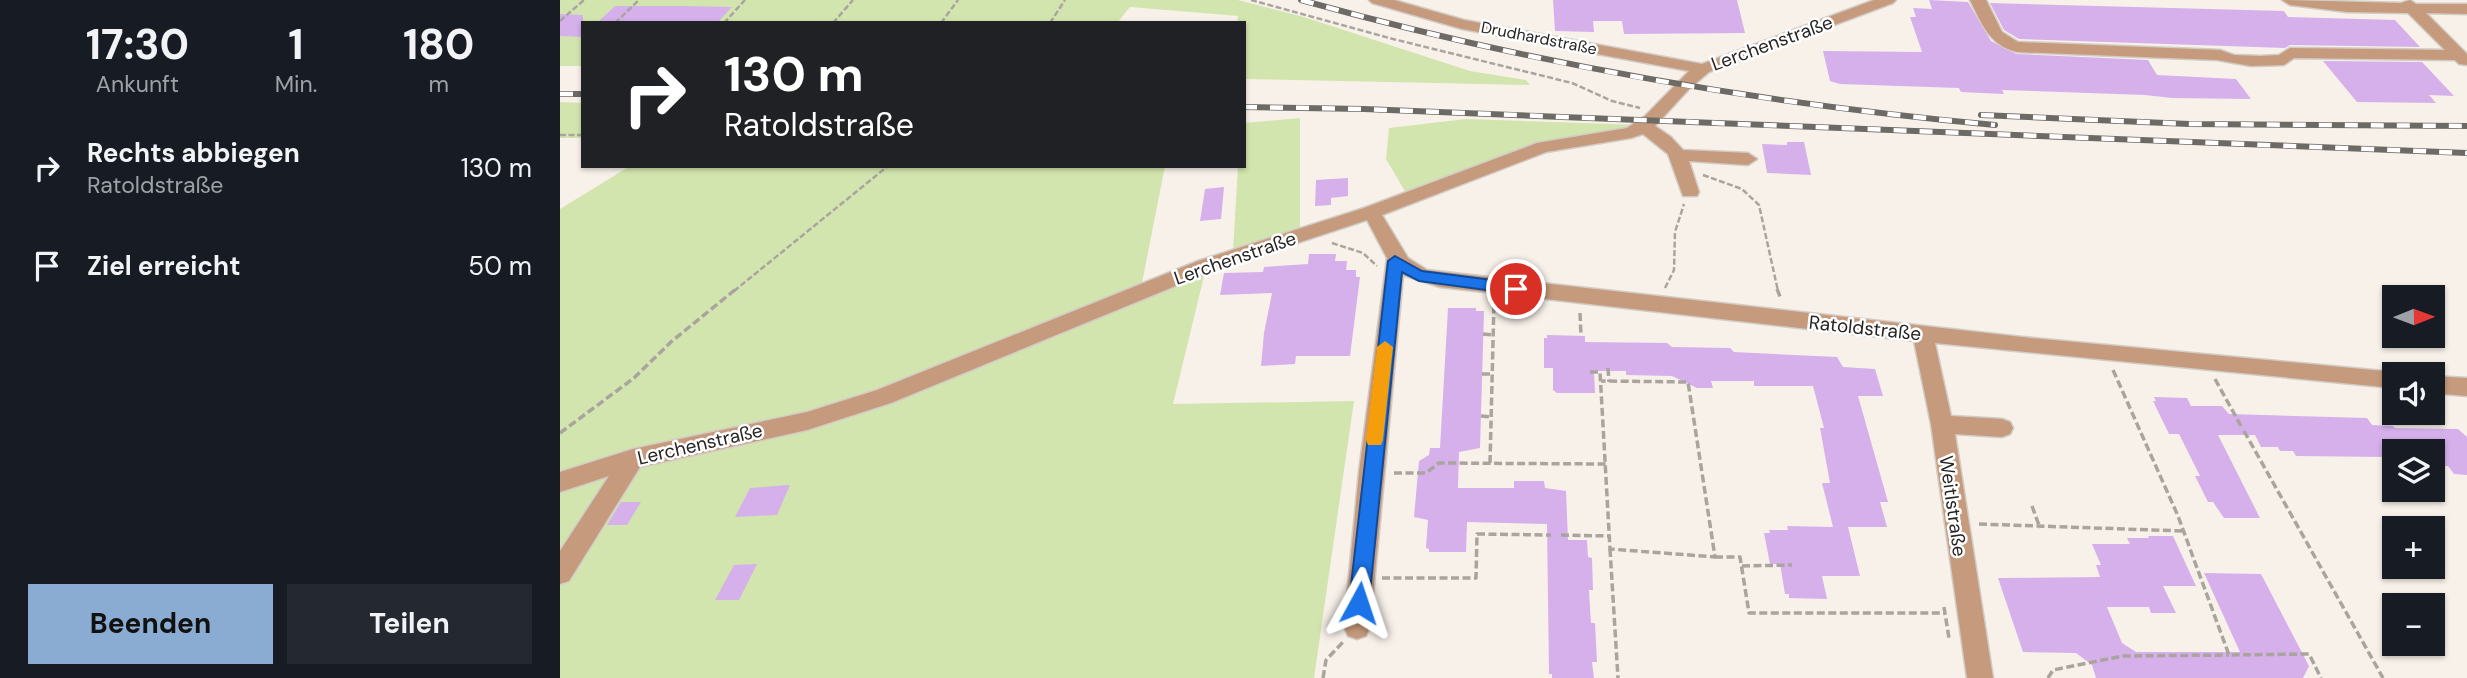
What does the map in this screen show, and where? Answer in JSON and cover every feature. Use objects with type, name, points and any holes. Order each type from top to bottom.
[{"type":"street","name":"Drudhardstraße","points":[[1377,0],[1462,24],[1703,69]]},
{"type":"street","name":"Lerchenstraße","points":[[560,482],[633,459],[807,421],[883,397],[1205,265],[1371,212],[1544,146],[1631,133],[1645,128],[1692,76],[1703,69],[1888,0]]},
{"type":"street","points":[[1978,0],[1998,39],[2006,45],[2017,47],[2220,55],[2265,61],[2284,60],[2290,53],[2463,59]]},
{"type":"street","points":[[2290,0],[2347,7],[2409,4],[2467,9]]},
{"type":"street","points":[[2409,4],[2463,59]]},
{"type":"street","points":[[1645,128],[1666,139],[1681,163],[1690,192]]},
{"type":"street","points":[[1681,163],[1748,159]]},
{"type":"street","points":[[1357,627],[1394,269],[1381,225],[1371,212]]},
{"type":"street","name":"Ratoldstraße","points":[[1394,269],[1495,286],[1792,320],[2382,379]]},
{"type":"street","name":"Weitlstraße","points":[[1923,334],[1942,424],[1980,678]]},
{"type":"street","points":[[2445,385],[2467,387]]},
{"type":"street","points":[[1942,424],[2002,428]]},
{"type":"street","points":[[560,573],[610,508],[633,459]]},
{"type":"path","points":[[560,21],[584,0]]},
{"type":"path","points":[[617,21],[639,0]]},
{"type":"path","points":[[726,21],[746,0]]},
{"type":"path","points":[[835,21],[853,0]]},
{"type":"path","points":[[942,21],[958,0]]},
{"type":"path","points":[[1051,21],[1065,0]]},
{"type":"path","points":[[1251,0],[1393,39],[1572,83],[1612,100],[1659,111]]},
{"type":"path","points":[[560,135],[581,135]]},
{"type":"path","points":[[1681,163],[1693,172],[1755,197],[1759,205],[1773,278],[1779,297],[1787,305],[1792,320]]},
{"type":"path","points":[[560,433],[631,377],[652,365],[672,341],[886,168]]},
{"type":"path","points":[[1662,305],[1664,289],[1674,278],[1674,234],[1690,192]]},
{"type":"path","points":[[1329,243],[1363,253],[1369,261],[1394,269]]},
{"type":"path","points":[[1490,464],[1495,286]]},
{"type":"path","points":[[1579,296],[1581,336]]},
{"type":"path","points":[[1483,334],[1493,335]]},
{"type":"path","points":[[2106,352],[2183,531],[2229,654]]},
{"type":"path","points":[[2205,362],[2383,678]]},
{"type":"path","points":[[1608,369],[1609,382]]},
{"type":"path","points":[[1590,372],[1600,372],[1601,382],[1618,678]]},
{"type":"path","points":[[1482,374],[1492,374]]},
{"type":"path","points":[[1642,375],[1643,382]]},
{"type":"path","points":[[1601,382],[1673,379],[1688,382],[1715,557]]},
{"type":"path","points":[[1481,416],[1491,417]]},
{"type":"path","points":[[1371,472],[1426,473],[1439,463],[1606,464]]},
{"type":"path","points":[[2032,506],[2039,527]]},
{"type":"path","points":[[1956,523],[2183,531]]},
{"type":"path","points":[[1361,578],[1476,578],[1477,534],[1550,535]]},
{"type":"path","points":[[1560,535],[1610,536]]},
{"type":"path","points":[[1611,549],[1740,557],[1749,613],[1945,613]]},
{"type":"path","points":[[1742,566],[1792,565]]},
{"type":"path","points":[[1323,678],[1326,660],[1357,627]]},
{"type":"path","points":[[2048,678],[2053,670],[2123,656],[2229,654],[2309,654],[2321,678]]},
{"type":"green space","points":[[560,0],[1238,0],[1304,17],[1470,71],[1526,80],[1530,85],[1246,79],[1246,21],[1237,21],[1238,16],[1130,7],[1119,21],[581,21],[581,66],[560,66]]},
{"type":"green space","points":[[560,102],[581,103],[581,138],[560,138]]},
{"type":"green space","points":[[1300,118],[1300,229],[1233,251],[1238,168],[1246,168],[1246,123]]},
{"type":"green space","points":[[1466,119],[1640,125],[1638,132],[1551,144],[1409,198],[1386,159],[1389,128]]},
{"type":"green space","points":[[627,168],[1165,168],[1142,283],[1205,272],[1173,404],[1354,401],[1314,678],[560,678],[560,209]]},
{"type":"building","points":[[1553,0],[1737,0],[1745,33],[1624,34],[1622,21],[1593,21],[1594,32],[1555,31]]},
{"type":"building","points":[[1929,0],[1968,2],[1991,41],[2016,54],[2148,60],[2157,75],[2236,79],[2251,99],[2002,90],[2004,94],[1961,92],[1959,88],[1840,84],[1830,81],[1823,51],[1922,52],[1910,17],[1916,17],[1913,8],[1932,9]]},
{"type":"building","points":[[1990,3],[2284,11],[2288,17],[2395,20],[2420,47],[2290,45],[2285,48],[2019,39],[2004,30]]},
{"type":"building","points":[[615,6],[732,7],[719,21],[599,21]]},
{"type":"building","points":[[560,14],[583,15],[581,37],[560,36]]},
{"type":"building","points":[[2323,61],[2422,62],[2454,96],[2429,95],[2436,103],[2357,102]]},
{"type":"building","points":[[1787,142],[1804,142],[1811,175],[1767,173],[1762,144],[1787,145]]},
{"type":"building","points":[[1348,178],[1348,196],[1331,198],[1331,205],[1315,206],[1316,180]]},
{"type":"building","points":[[1224,187],[1221,219],[1200,221],[1205,189]]},
{"type":"building","points":[[1309,254],[1336,254],[1335,261],[1347,261],[1346,270],[1356,270],[1356,277],[1360,277],[1350,356],[1296,356],[1295,364],[1261,366],[1272,293],[1220,295],[1224,273],[1263,272],[1264,267],[1308,264]]},
{"type":"building","points":[[1448,308],[1476,308],[1476,311],[1484,311],[1480,448],[1459,452],[1458,488],[1514,488],[1514,481],[1544,481],[1545,488],[1566,491],[1568,540],[1587,540],[1588,557],[1592,558],[1593,590],[1589,590],[1591,623],[1595,623],[1597,662],[1592,662],[1594,678],[1552,678],[1552,674],[1549,674],[1547,524],[1467,522],[1466,552],[1429,552],[1426,548],[1428,520],[1414,517],[1419,461],[1429,455],[1430,448],[1440,448]]},
{"type":"building","points":[[1547,335],[1585,336],[1585,342],[1667,343],[1672,347],[1730,348],[1734,352],[1837,357],[1843,367],[1875,369],[1883,396],[1858,396],[1888,502],[1880,502],[1887,527],[1848,527],[1860,576],[1822,576],[1827,599],[1789,598],[1789,594],[1785,594],[1780,564],[1770,564],[1764,533],[1770,533],[1769,530],[1788,530],[1787,526],[1833,527],[1822,483],[1830,483],[1820,428],[1824,428],[1813,386],[1754,386],[1754,381],[1711,381],[1713,388],[1697,388],[1672,376],[1594,371],[1595,393],[1557,393],[1553,390],[1553,368],[1544,368],[1544,338],[1547,338]]},
{"type":"building","points":[[2154,397],[2187,398],[2191,406],[2222,406],[2229,414],[2367,418],[2372,425],[2395,428],[2458,429],[2467,437],[2467,475],[2454,474],[2445,466],[2445,439],[2382,439],[2382,457],[2296,456],[2293,451],[2280,451],[2278,447],[2261,447],[2255,435],[2218,435],[2260,518],[2224,518],[2213,502],[2208,502],[2195,476],[2200,476],[2179,434],[2169,434],[2153,401],[2156,401]]},
{"type":"building","points":[[790,485],[777,515],[735,517],[750,488]]},
{"type":"building","points":[[621,502],[641,502],[627,525],[607,525]]},
{"type":"building","points":[[2148,536],[2173,536],[2196,586],[2163,586],[2176,613],[2151,613],[2149,607],[2107,607],[2122,643],[2136,652],[2240,652],[2204,573],[2261,574],[2309,666],[2303,678],[2096,678],[2092,665],[2076,653],[2023,652],[1998,578],[2100,577],[2096,565],[2101,565],[2092,544],[2130,544],[2127,538],[2149,538]]},
{"type":"building","points":[[757,564],[739,600],[715,600],[734,565]]},
{"type":"railway","points":[[1301,0],[1473,43],[1645,78],[1819,105],[1995,125]]},
{"type":"railway","points":[[560,94],[581,94]]},
{"type":"railway","points":[[1246,107],[1364,109],[2467,153]]},
{"type":"railway","points":[[1981,115],[2189,124],[2467,126]]},
{"type":"slow traffic","points":[[1375,440],[1385,347]]},
{"type":"route","points":[[1359,603],[1395,261],[1406,270],[1440,280],[1516,289]]}]
